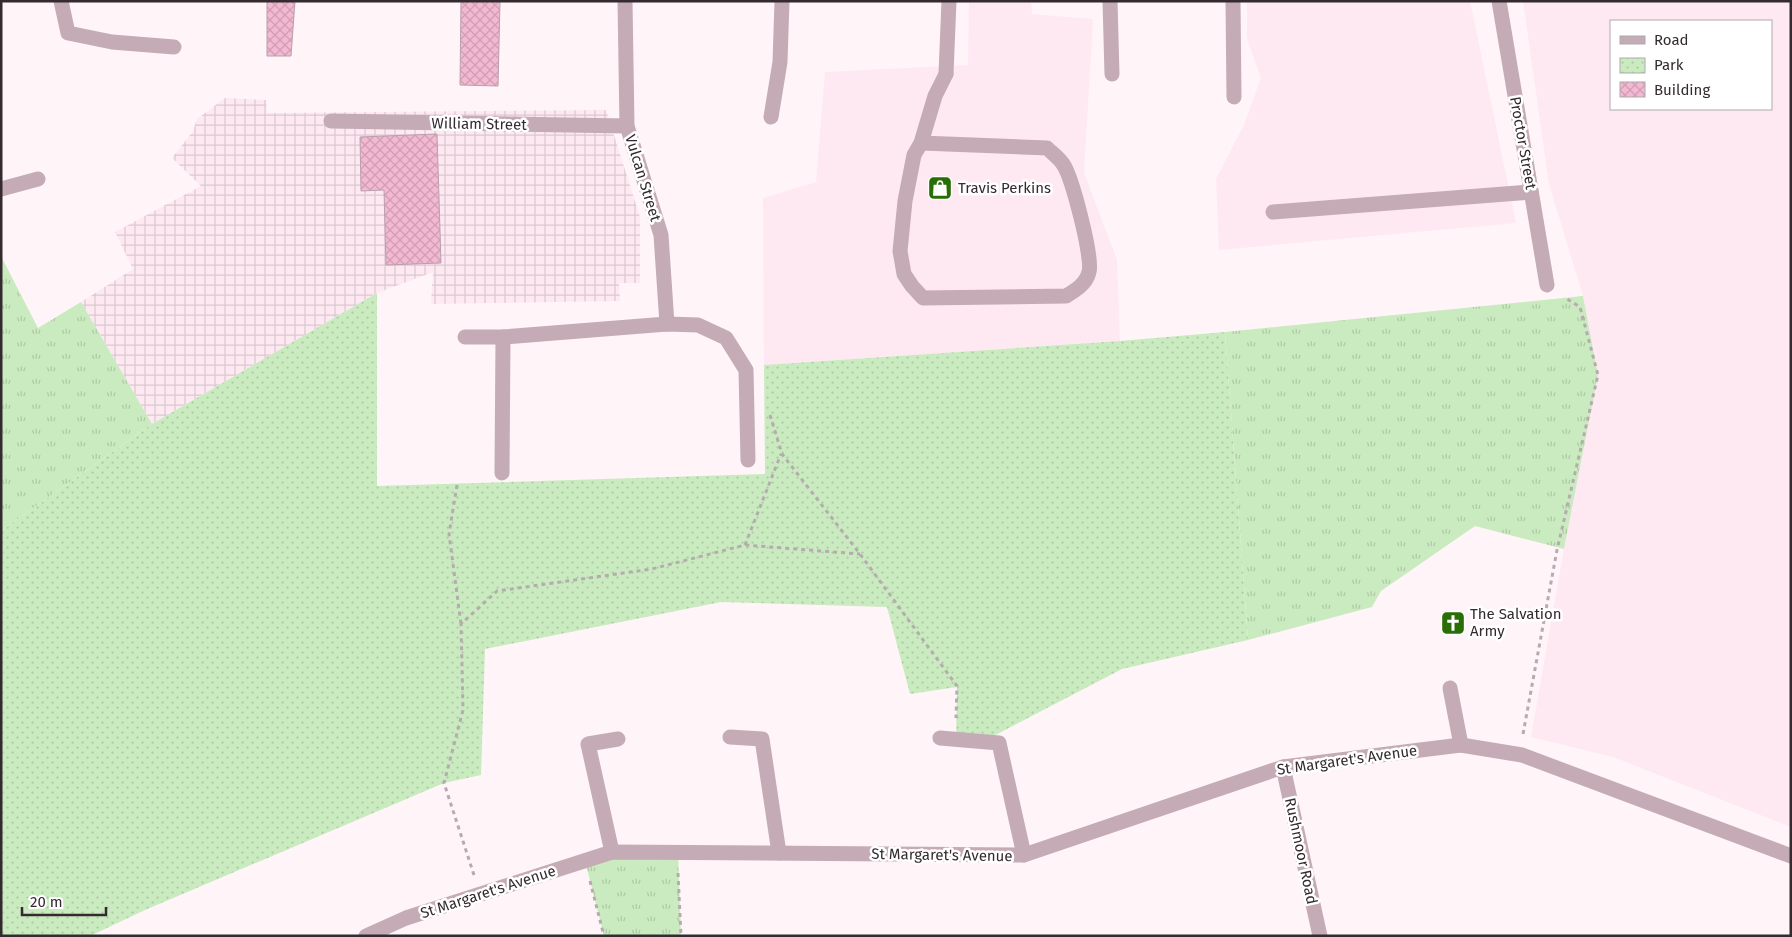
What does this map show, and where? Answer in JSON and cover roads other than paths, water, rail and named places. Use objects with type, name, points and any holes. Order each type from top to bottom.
[{"type":"street","points":[[61,1],[68,33],[112,42],[174,47]]},
{"type":"street","name":"Vulcan Street","points":[[625,1],[627,126],[661,235],[667,324]]},
{"type":"street","points":[[771,117],[780,62],[782,1]]},
{"type":"street","points":[[921,144],[1047,148],[1064,165],[1079,207],[1089,252],[1090,272],[1081,287],[1066,296],[923,298],[904,274],[900,251],[905,201],[914,155],[921,144],[935,96],[946,74],[949,1]]},
{"type":"street","points":[[1110,1],[1112,74]]},
{"type":"street","points":[[1233,1],[1234,97]]},
{"type":"street","name":"Proctor Street","points":[[1499,1],[1547,285]]},
{"type":"street","name":"William Street","points":[[331,121],[627,126]]},
{"type":"street","points":[[1,189],[38,179]]},
{"type":"street","points":[[1273,212],[1531,192]]},
{"type":"street","points":[[466,336],[503,337],[667,324],[698,325],[726,338],[746,370],[748,460]]},
{"type":"street","points":[[502,473],[503,337]]},
{"type":"street","points":[[1450,688],[1461,745]]},
{"type":"street","points":[[730,737],[762,739],[779,853]]},
{"type":"street","points":[[940,738],[999,743],[1024,855]]},
{"type":"street","points":[[612,852],[588,744],[618,739]]},
{"type":"street","name":"St Margaret's Avenue","points":[[366,936],[406,918],[612,852],[1024,855],[1283,766],[1461,745],[1522,755],[1791,856]]},
{"type":"street","name":"Rushmoor Road","points":[[1283,766],[1320,936]]},
{"type":"place","name":"Travis Perkins","points":[[940,188]]},
{"type":"place","name":"The Salvation Army","points":[[1453,623]]}]
